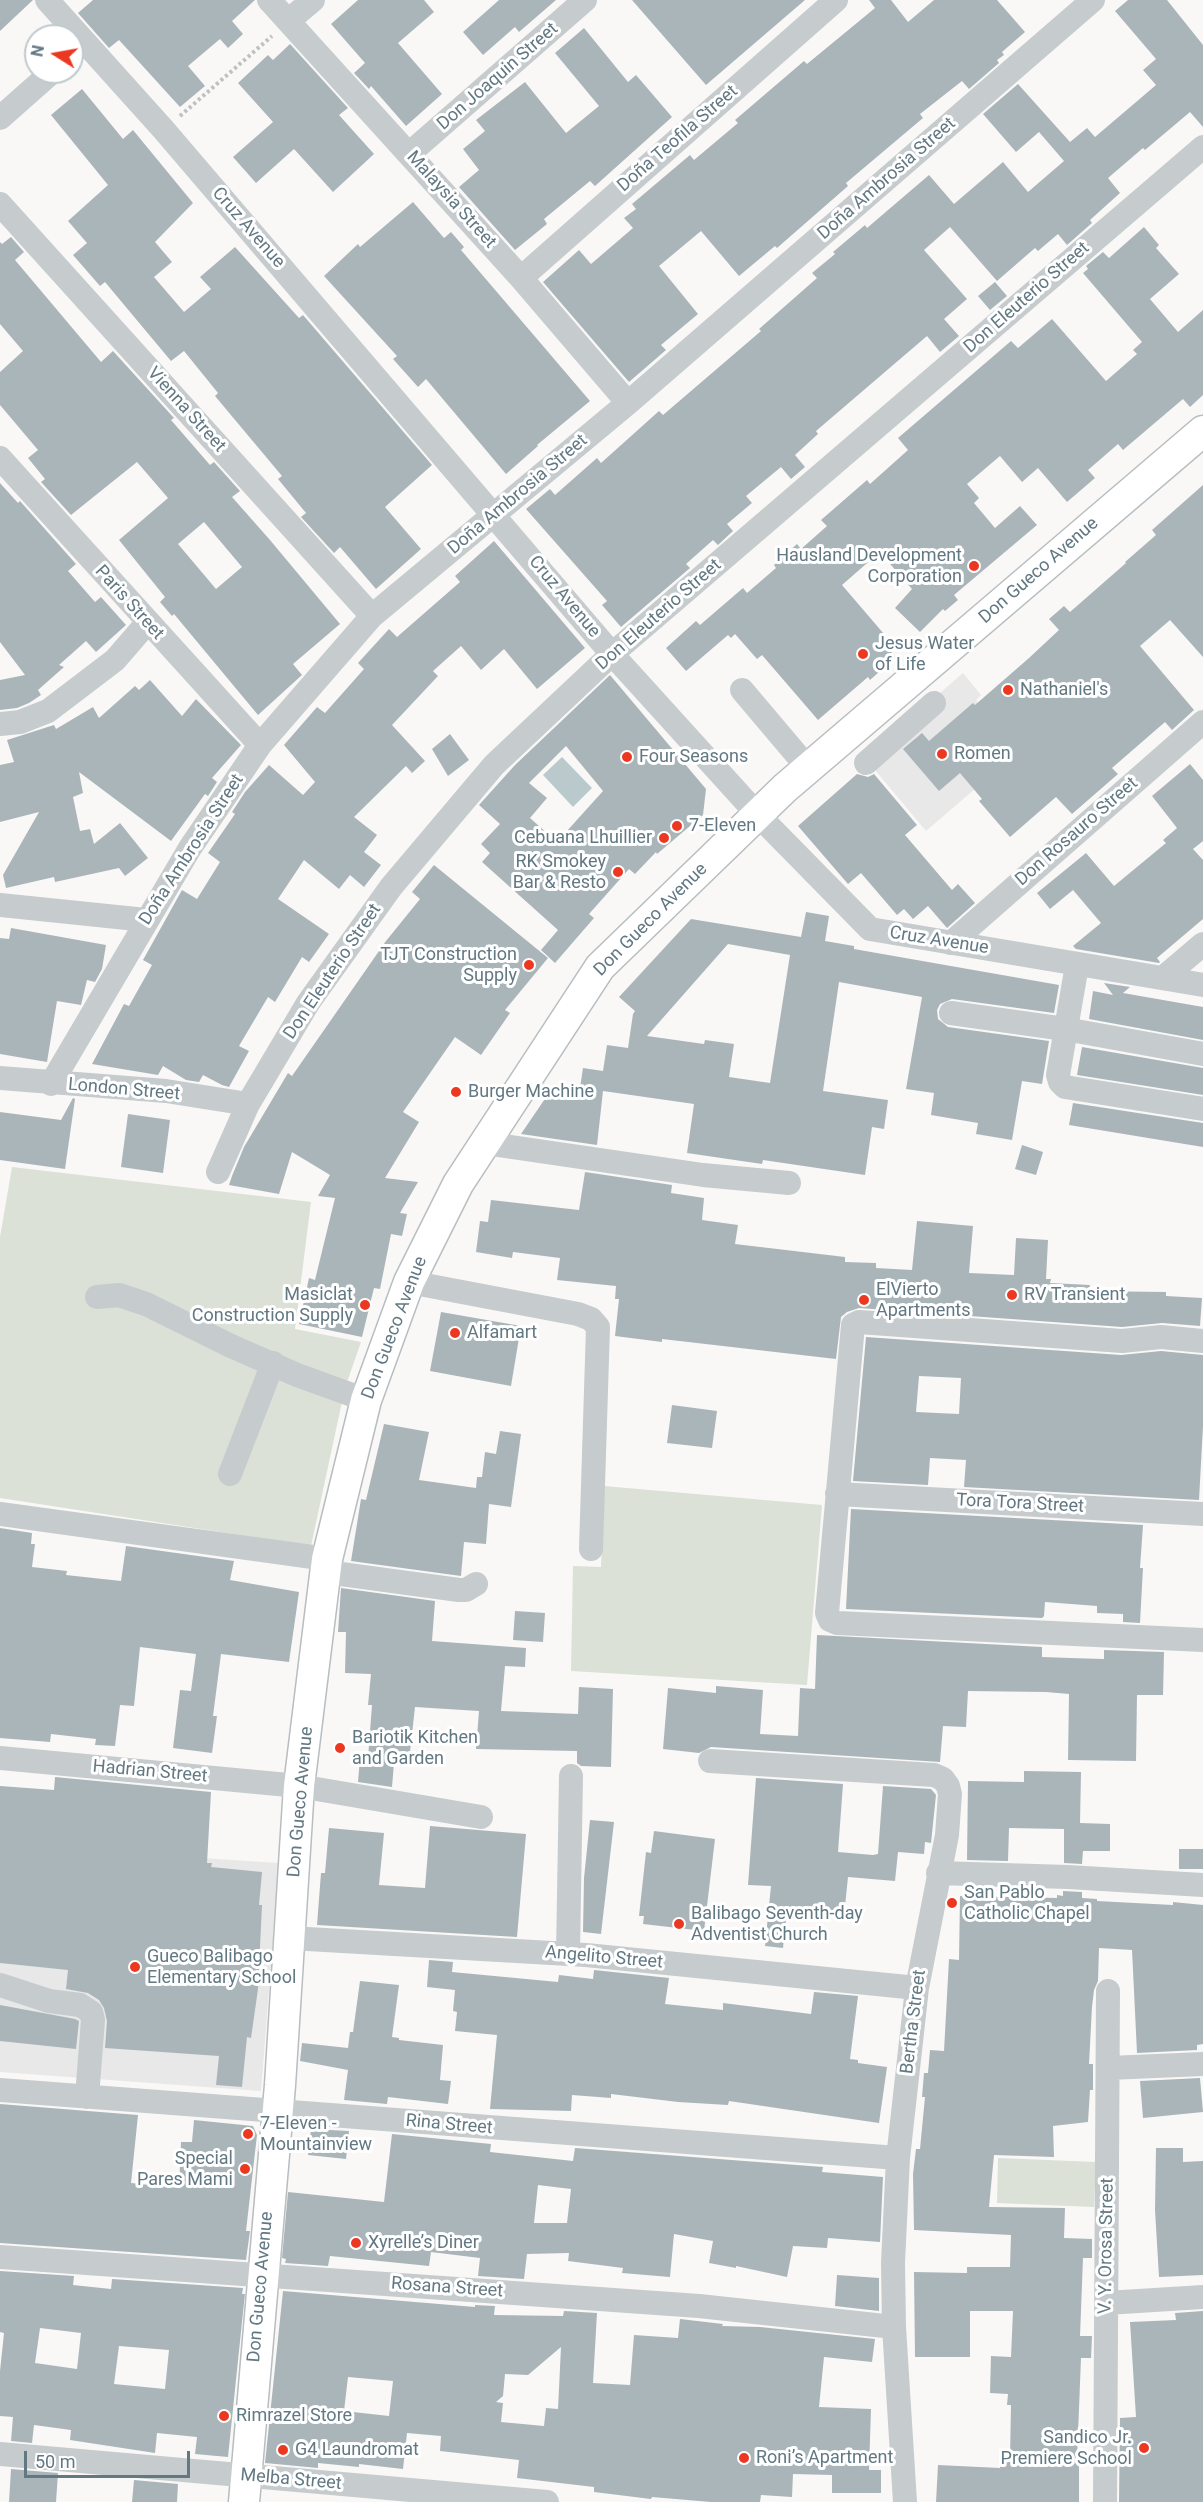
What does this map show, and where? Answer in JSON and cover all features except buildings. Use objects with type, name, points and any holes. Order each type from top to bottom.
[{"type":"main road","name":"Don Gueco Avenue","points":[[245,2489],[277,2111],[299,1786],[327,1566],[366,1400],[409,1282],[458,1184],[600,967],[808,768],[1203,431]]},
{"type":"street","name":"Cruz Avenue","points":[[47,0],[62,24]]},
{"type":"street","name":"Malaysia Street","points":[[269,0],[410,153],[628,403]]},
{"type":"street","points":[[288,21],[313,0]]},
{"type":"street","name":"Don Joaquin Street","points":[[410,153],[585,0]]},
{"type":"street","name":"Doña Teofila Street","points":[[521,278],[836,0]]},
{"type":"street","name":"Doña Ambrosia Street","points":[[51,1084],[190,848],[260,745],[372,616],[628,403],[1093,0]]},
{"type":"street","name":"Cruz Avenue","points":[[84,55],[163,129],[612,654],[758,815],[870,929],[1203,985]]},
{"type":"street","points":[[0,118],[38,84]]},
{"type":"street","name":"Don Eleuterio Street","points":[[218,1172],[249,1104],[308,1003],[391,887],[494,765],[612,654],[1203,147]]},
{"type":"street","name":"Vienna Street","points":[[0,204],[372,616]]},
{"type":"street","name":"Paris Street","points":[[0,458],[260,745]]},
{"type":"street","points":[[0,724],[20,722],[48,711],[115,660],[147,622]]},
{"type":"street","points":[[742,690],[808,768]]},
{"type":"street","points":[[866,763],[934,703]]},
{"type":"street","name":"Don Rosauro Street","points":[[951,943],[1203,722]]},
{"type":"street","points":[[0,905],[146,920]]},
{"type":"street","points":[[1163,978],[1203,944]]},
{"type":"street","points":[[1077,965],[1058,1075],[1060,1082],[1065,1087],[1203,1109]]},
{"type":"street","points":[[951,1013],[1065,1029],[1203,1054]]},
{"type":"street","name":"London Street","points":[[0,1078],[51,1084],[166,1091],[249,1104]]},
{"type":"street","points":[[484,1143],[703,1175],[789,1183]]},
{"type":"street","points":[[409,1282],[578,1314],[591,1319],[598,1327],[591,1549]]},
{"type":"street","points":[[97,1297],[118,1295],[146,1304],[231,1346],[297,1375],[366,1400]]},
{"type":"street","points":[[1203,1341],[1161,1337],[1122,1341],[859,1322],[853,1325],[850,1333],[827,1613],[830,1620],[837,1623],[1203,1640]]},
{"type":"street","points":[[230,1474],[273,1363]]},
{"type":"street","name":"Tora Tora Street","points":[[837,1494],[1203,1514]]},
{"type":"street","points":[[0,1514],[327,1566],[459,1590],[466,1590],[476,1584]]},
{"type":"street","name":"Hadrian Street","points":[[0,1758],[299,1786],[481,1816]]},
{"type":"street","name":"Bertha Street","points":[[710,1761],[934,1775],[943,1779],[950,1794],[947,1835],[917,1988],[898,2158],[893,2262],[894,2327],[904,2502]]},
{"type":"street","points":[[568,1954],[571,1776]]},
{"type":"street","points":[[938,1873],[1068,1877],[1203,1885]]},
{"type":"street","name":"Angelito Street","points":[[290,1938],[568,1954],[917,1988]]},
{"type":"street","points":[[0,1985],[49,2001],[80,2005],[91,2012],[93,2020],[87,2097]]},
{"type":"street","name":"V. Y. Orosa Street","points":[[1105,2502],[1108,1991]]},
{"type":"street","points":[[1109,2068],[1203,2064]]},
{"type":"street","name":"Rina Street","points":[[0,2090],[898,2158]]},
{"type":"street","name":"Rosana Street","points":[[0,2257],[699,2306],[894,2327]]},
{"type":"street","points":[[1106,2303],[1203,2297]]},
{"type":"street","name":"Melba Street","points":[[0,2454],[245,2489],[547,2502]]},
{"type":"path","points":[[163,129],[200,100],[288,21]]},
{"type":"shaded area","name":"Romen","points":[[963,673],[981,695],[976,700],[1019,751],[926,831],[865,758]]},
{"type":"shaded area","points":[[562,757],[592,788],[573,807],[543,775]]},
{"type":"shaded area","points":[[12,1167],[311,1202],[295,1329],[361,1342],[345,1388],[311,1546],[0,1498],[0,1237]]},
{"type":"shaded area","points":[[604,1486],[822,1505],[807,1685],[571,1671],[573,1566],[601,1567]]},
{"type":"shaded area","name":"Gueco Balibago Elementary School","points":[[0,1845],[279,1863],[261,2091],[0,2072]]},
{"type":"shaded area","points":[[998,2158],[1096,2162],[1094,2207],[997,2203]]},
{"type":"place","name":"Hausland Development Corporation","points":[[974,566]]},
{"type":"place","name":"Jesus Water of Life","points":[[863,654]]},
{"type":"place","name":"Nathaniel's","points":[[1008,690]]},
{"type":"place","name":"Romen","points":[[942,754]]},
{"type":"place","name":"Four Seasons","points":[[627,757]]},
{"type":"place","name":"7-Eleven","points":[[677,826]]},
{"type":"place","name":"Cebuana Lhuillier","points":[[664,838]]},
{"type":"place","name":"RK Smokey Bar & Resto","points":[[618,872]]},
{"type":"place","name":"TJT Construction Supply","points":[[529,965]]},
{"type":"place","name":"Burger Machine","points":[[456,1092]]},
{"type":"place","name":"RV Transient","points":[[1012,1295]]},
{"type":"place","name":"ElVierto Apartments","points":[[864,1300]]},
{"type":"place","name":"Masiclat Construction Supply","points":[[365,1305]]},
{"type":"place","name":"Alfamart","points":[[455,1333]]},
{"type":"place","name":"Bariotik Kitchen and Garden","points":[[340,1748]]},
{"type":"place","name":"San Pablo Catholic Chapel","points":[[952,1903]]},
{"type":"place","name":"Balibago Seventh-day Adventist Church","points":[[679,1924]]},
{"type":"place","name":"Gueco Balibago Elementary School","points":[[135,1967]]},
{"type":"place","name":"7-Eleven - Mountainview","points":[[248,2134]]},
{"type":"place","name":"Special Pares Mami","points":[[245,2169]]},
{"type":"place","name":"Xyrelle’s Diner","points":[[356,2243]]},
{"type":"place","name":"Rimrazel Store","points":[[224,2416]]},
{"type":"place","name":"Sandico Jr. Premiere School","points":[[1144,2448]]},
{"type":"place","name":"G4 Laundromat","points":[[283,2450]]},
{"type":"place","name":"Roni’s Apartment","points":[[744,2458]]}]
